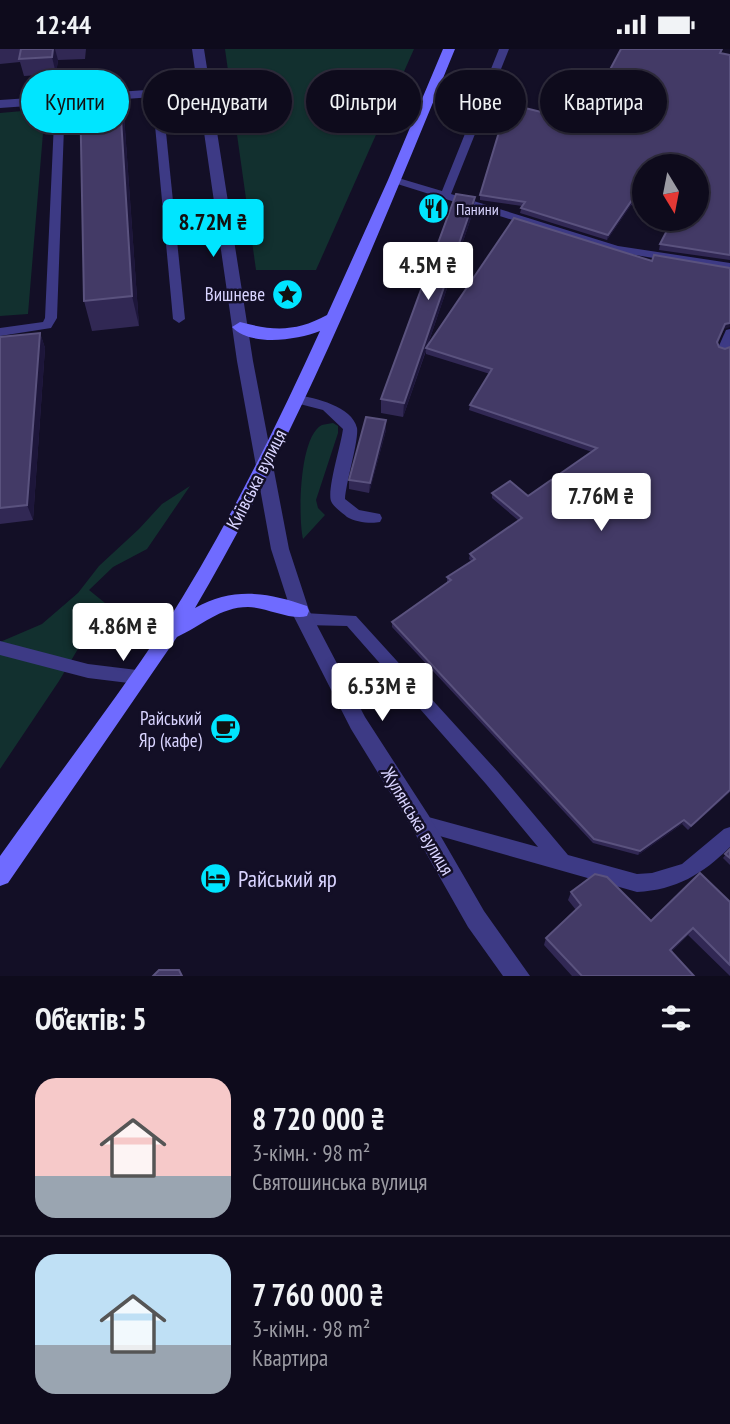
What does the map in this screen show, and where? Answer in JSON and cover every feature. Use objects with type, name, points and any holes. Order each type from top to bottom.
[{"type":"main road","name":"Київська вулиця","points":[[0,875],[170,633],[226,539],[297,399],[395,180],[449,49]]},
{"type":"main road","points":[[240,327],[281,336],[309,331],[333,318]]},
{"type":"main road","points":[[170,633],[208,608],[242,599],[273,602],[302,615]]},
{"type":"street","name":"Жулянська вулиця","points":[[198,49],[202,70]]},
{"type":"street","points":[[0,104],[21,103]]},
{"type":"street","name":"Жулянська вулиця","points":[[211,133],[244,361],[280,549],[302,615],[358,723],[421,823],[476,919],[518,976]]},
{"type":"lane","points":[[444,196],[504,49]]},
{"type":"lane","points":[[0,332],[37,328],[47,325],[51,318],[59,133]]},
{"type":"lane","points":[[161,133],[179,319]]},
{"type":"lane","points":[[395,180],[616,249],[652,257],[691,258],[730,267]]},
{"type":"lane","points":[[724,348],[730,334]]},
{"type":"lane","points":[[297,399],[324,404],[338,411],[350,428],[349,448],[338,480],[338,501],[355,515],[375,518]]},
{"type":"lane","points":[[302,615],[351,620],[492,778],[562,862]]},
{"type":"lane","points":[[0,648],[88,671],[137,677]]},
{"type":"lane","points":[[421,823],[637,883],[662,883],[701,863],[730,835]]},
{"type":"green space","points":[[225,49],[414,49],[405,70],[306,70],[306,133],[377,133],[316,270],[256,270],[237,133],[292,133],[292,70],[228,70]]},
{"type":"green space","points":[[21,111],[21,133],[43,133],[28,314],[0,316],[0,113]]},
{"type":"green space","points":[[333,423],[338,426],[338,433],[316,500],[318,508],[325,515],[303,539],[302,478],[309,444],[314,432],[322,425]]},
{"type":"green space","points":[[190,486],[147,549],[113,567],[89,590],[105,603],[59,681],[0,769],[0,642],[42,624],[78,593],[99,566],[162,504]]},
{"type":"building","points":[[21,49],[53,49],[52,57],[19,59]]},
{"type":"building","points":[[621,49],[722,49],[720,53],[730,55],[730,255],[660,244],[667,231],[709,231],[709,154],[632,154],[632,200],[608,235],[521,208],[525,202],[480,195],[499,133],[526,133],[526,108],[540,112],[540,133],[667,133],[667,70],[610,70]]},
{"type":"building","points":[[81,133],[122,133],[132,296],[84,301]]},
{"type":"building","points":[[456,194],[475,197],[404,403],[381,399]]},
{"type":"building","points":[[514,218],[652,261],[654,255],[730,268],[730,323],[725,324],[717,342],[719,347],[730,347],[730,790],[691,826],[684,820],[640,851],[594,839],[392,622],[451,580],[447,577],[475,559],[470,554],[522,518],[492,493],[510,481],[528,496],[597,448],[470,405],[492,369],[426,348]]},
{"type":"building","points":[[40,333],[27,505],[0,508],[0,337]]},
{"type":"building","points":[[366,417],[386,420],[370,483],[349,480]]},
{"type":"building","points":[[700,873],[730,902],[730,965],[693,928],[670,950],[694,976],[582,976],[546,938],[581,905],[571,892],[595,874],[607,877],[651,921]]},
{"type":"building","points":[[159,970],[179,970],[182,976],[153,976]]},
{"type":"place","name":"Панини","points":[[433,209]]},
{"type":"place","name":"Вишневе","points":[[288,294]]},
{"type":"place","name":"Райський Яр (кафе)","points":[[225,729]]},
{"type":"place","name":"Райський яр","points":[[215,878]]}]
